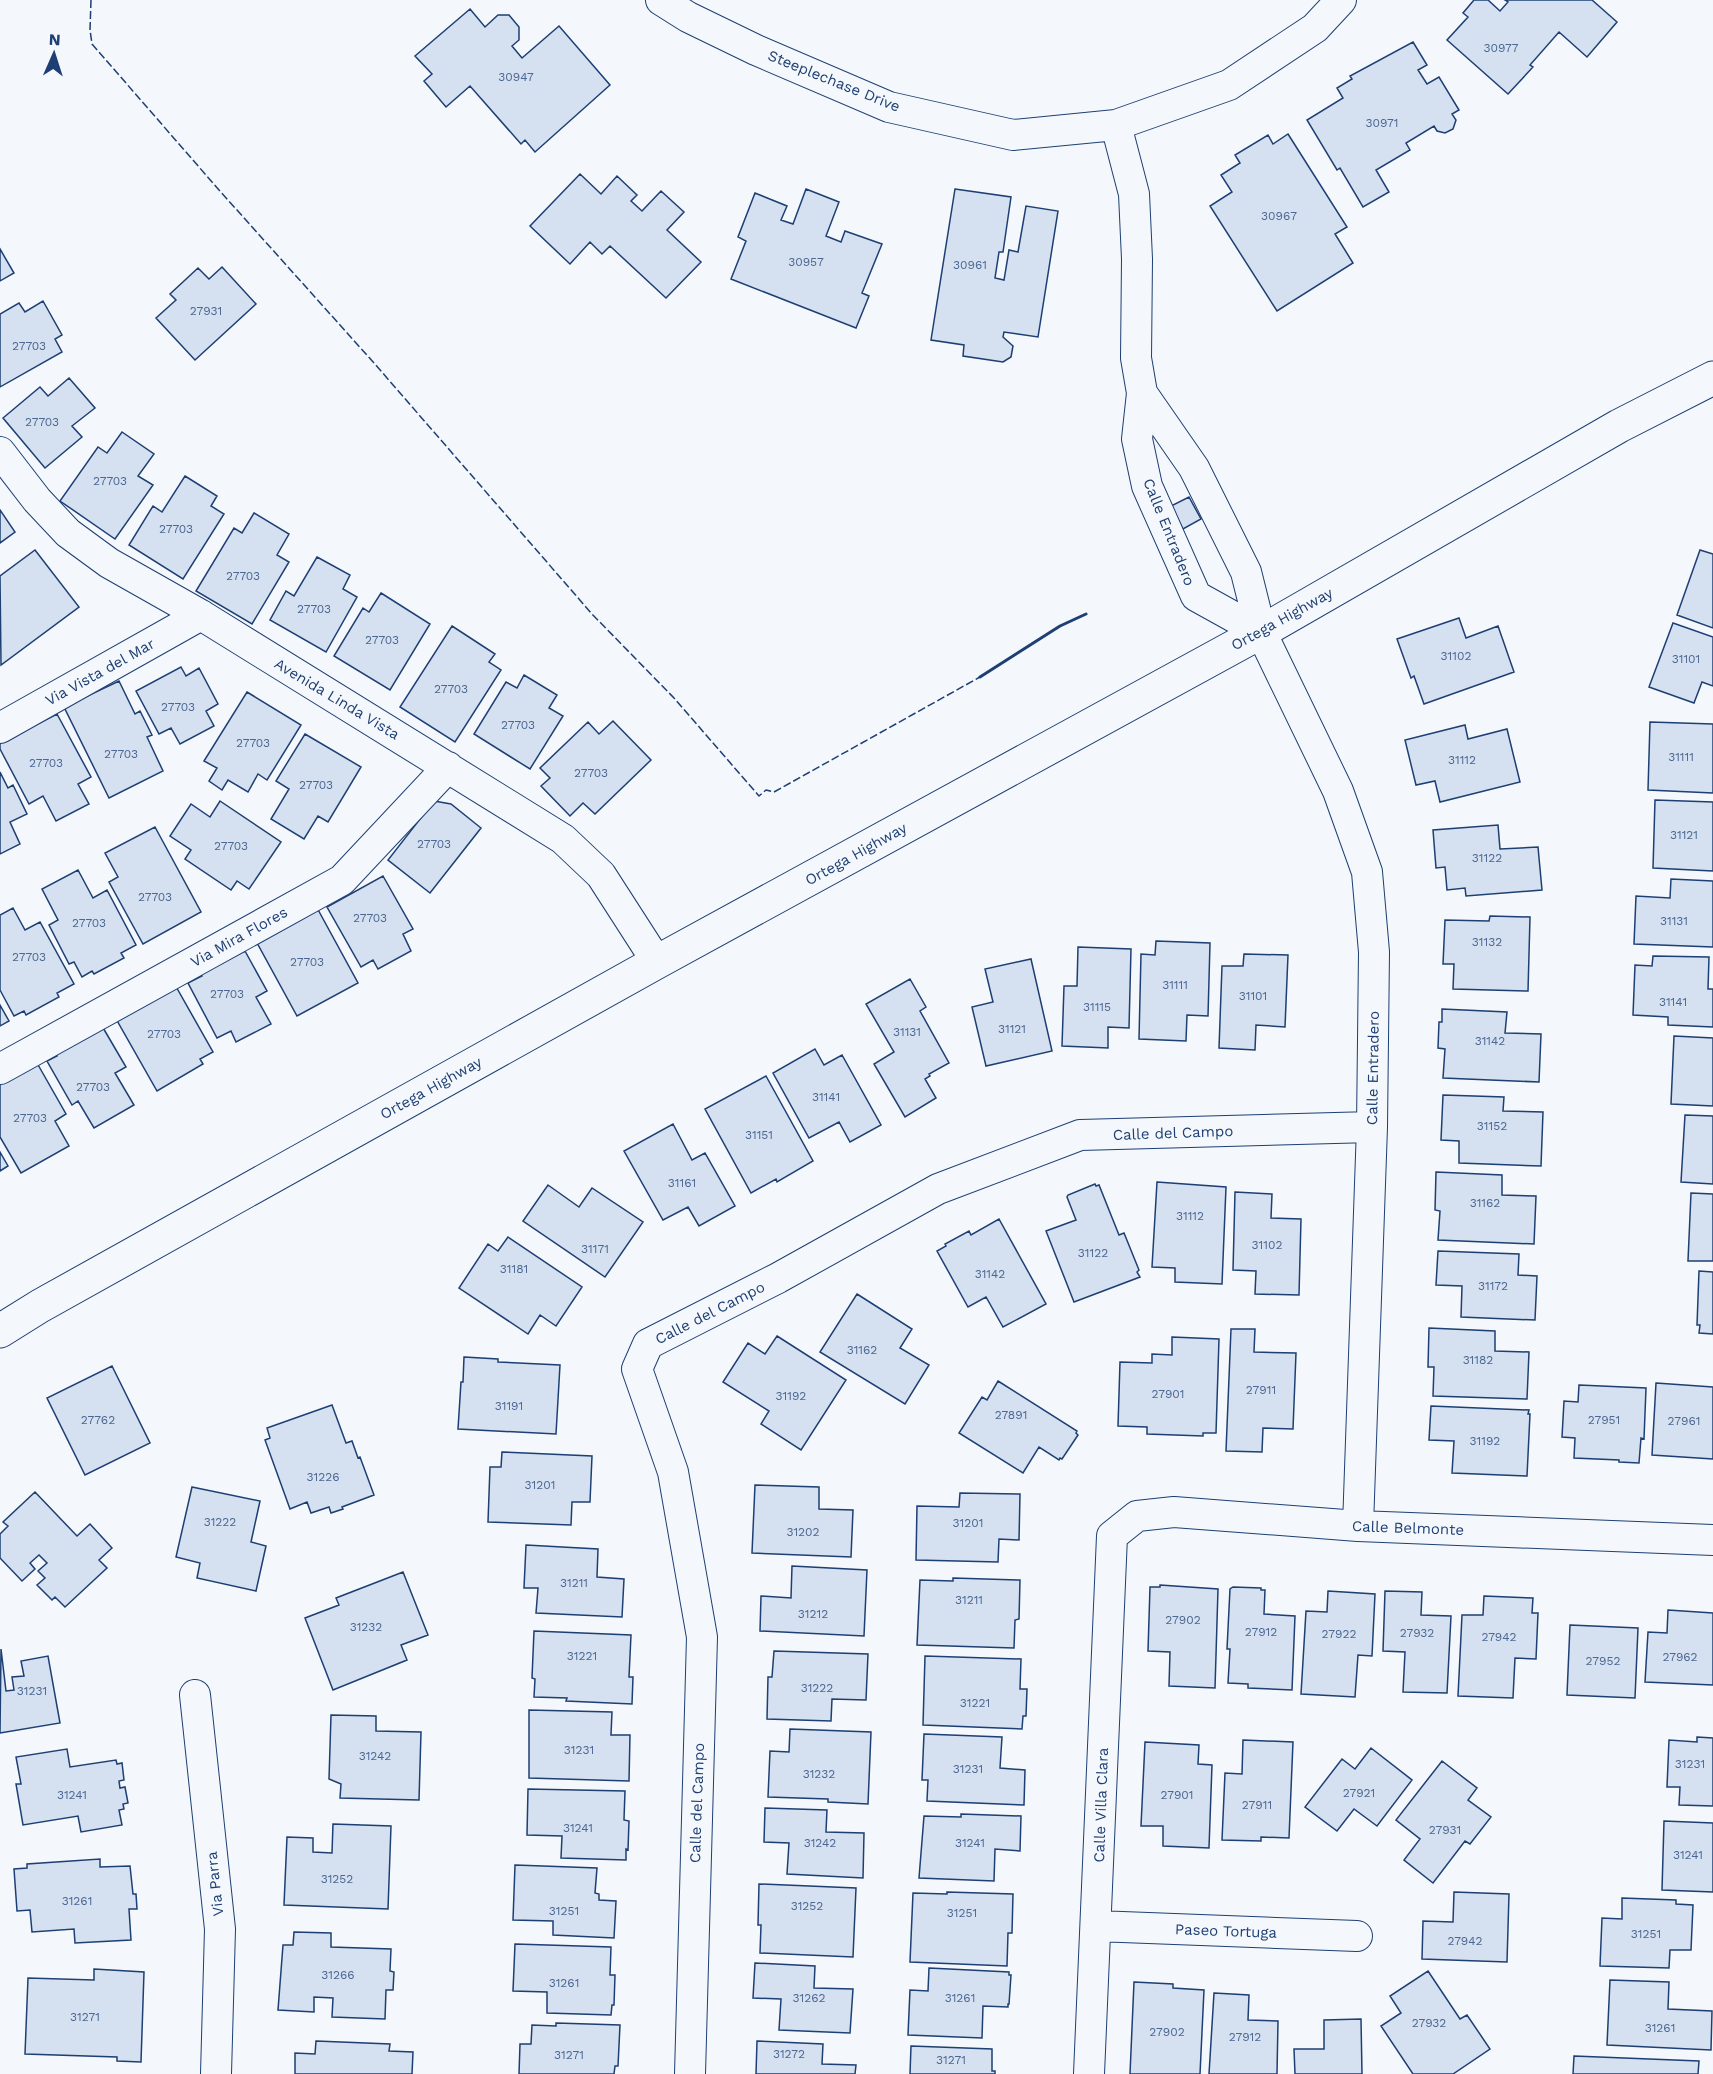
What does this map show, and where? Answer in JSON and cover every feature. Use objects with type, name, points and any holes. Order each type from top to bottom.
[{"type":"main road","name":"Ortega Highway","points":[[0,1331],[61,1294],[657,962],[1261,632],[1619,426],[1713,378]]},
{"type":"street","name":"Steeplechase Drive","points":[[661,0],[688,18],[756,50],[889,106],[1013,135],[1116,125],[1229,85],[1315,28],[1341,0]]},
{"type":"street","name":"Calle Entradero","points":[[1116,125],[1134,194],[1137,260],[1136,358],[1142,393],[1137,439],[1147,486],[1196,596],[1261,632]]},
{"type":"street","name":"Calle Entradero","points":[[1142,393],[1194,468],[1246,572],[1261,632],[1338,791],[1367,872],[1374,952],[1372,1127],[1358,1526]]},
{"type":"street","name":"Avenida Linda Vista","points":[[0,452],[37,500],[68,533],[108,563],[201,615],[562,839],[601,875],[657,962]]},
{"type":"street","points":[[1147,486],[1194,468]]},
{"type":"street","name":"Via Vista del Mar","points":[[0,728],[201,615]]},
{"type":"street","name":"Via Mira Flores","points":[[0,1069],[342,880],[448,767]]},
{"type":"street","name":"Calle del Campo","points":[[690,2074],[702,1637],[673,1472],[637,1369],[648,1344],[778,1278],[938,1189],[1080,1135],[1372,1127]]},
{"type":"street","name":"Calle Belmonte","points":[[1112,1536],[1137,1516],[1174,1512],[1358,1526],[1713,1540]]},
{"type":"street","name":"Calle Villa Clara","points":[[1089,2074],[1112,1536]]},
{"type":"street","name":"Via Parra","points":[[195,1695],[220,1929],[216,2074]]},
{"type":"street","name":"Paseo Tortuga","points":[[1096,1926],[1357,1935]]},
{"type":"building","points":[[1474,0],[1488,0],[1500,11],[1508,2],[1505,0],[1592,0],[1617,22],[1587,57],[1559,32],[1530,65],[1533,67],[1508,94],[1447,40],[1468,17],[1463,13]]},
{"type":"building","points":[[470,9],[485,27],[498,15],[509,15],[519,27],[519,40],[512,46],[522,58],[559,26],[610,85],[535,152],[525,140],[521,144],[470,86],[446,107],[424,81],[432,74],[415,56]]},
{"type":"building","points":[[1413,42],[1427,65],[1418,70],[1427,84],[1439,77],[1459,110],[1452,114],[1456,120],[1453,129],[1445,133],[1437,131],[1434,126],[1406,143],[1410,150],[1376,170],[1389,192],[1363,207],[1340,168],[1337,170],[1307,120],[1343,98],[1337,88],[1352,79],[1350,76]]},
{"type":"building","points":[[1288,134],[1347,227],[1335,234],[1353,263],[1277,311],[1210,206],[1232,192],[1221,175],[1240,163],[1235,155],[1268,135],[1273,144]]},
{"type":"building","points":[[580,174],[601,194],[617,176],[637,195],[631,201],[642,211],[661,191],[684,212],[667,230],[701,262],[666,298],[610,246],[602,254],[590,242],[570,264],[530,226]]},
{"type":"building","points":[[806,189],[839,202],[826,236],[841,242],[845,231],[882,244],[862,293],[869,296],[856,328],[731,279],[746,241],[738,237],[755,193],[787,206],[781,220],[793,224]]},
{"type":"building","points":[[955,189],[1011,197],[1003,252],[999,252],[995,278],[1004,280],[1009,250],[1018,252],[1026,206],[1058,211],[1038,337],[1004,332],[1003,337],[1013,346],[1011,357],[1003,362],[963,356],[964,345],[931,340]]},
{"type":"building","points":[[0,249],[14,273],[0,281]]},
{"type":"building","points":[[222,267],[256,304],[195,360],[156,318],[176,300],[170,294],[198,268],[209,279]]},
{"type":"building","points":[[43,301],[62,335],[55,339],[62,352],[0,387],[0,314],[19,303],[25,312]]},
{"type":"building","points":[[69,378],[95,408],[72,426],[82,437],[45,468],[3,418],[40,387],[48,396]]},
{"type":"building","points":[[122,432],[154,454],[138,476],[153,485],[115,539],[60,501],[98,447],[107,453]]},
{"type":"building","points":[[185,476],[217,496],[211,506],[224,514],[183,579],[129,545],[153,506],[162,512]]},
{"type":"building","points":[[1189,497],[1201,519],[1183,529],[1171,506]]},
{"type":"building","points":[[0,510],[15,532],[0,543]]},
{"type":"building","points":[[254,513],[289,534],[277,555],[289,562],[252,624],[196,591],[234,528],[242,533]]},
{"type":"building","points":[[35,550],[79,607],[1,665],[0,576]]},
{"type":"building","points":[[1700,550],[1713,554],[1713,628],[1677,615]]},
{"type":"building","points":[[317,557],[350,575],[343,589],[357,597],[326,652],[270,620],[286,591],[294,596]]},
{"type":"building","points":[[381,593],[430,624],[390,690],[334,656],[363,608],[369,612]]},
{"type":"building","points":[[1459,618],[1466,638],[1498,626],[1514,672],[1424,704],[1414,676],[1411,678],[1397,639]]},
{"type":"building","points":[[1673,623],[1713,637],[1713,686],[1702,682],[1694,703],[1649,687]]},
{"type":"building","points":[[452,626],[495,654],[489,662],[501,670],[455,742],[400,707]]},
{"type":"building","points":[[181,667],[186,676],[199,668],[218,704],[206,711],[214,726],[180,744],[171,728],[159,734],[136,691]]},
{"type":"building","points":[[524,675],[557,695],[549,708],[563,716],[530,769],[474,734],[506,682],[517,688]]},
{"type":"building","points":[[119,681],[135,714],[140,711],[152,735],[147,737],[163,771],[109,798],[64,707]]},
{"type":"building","points":[[247,692],[301,725],[267,780],[258,774],[248,792],[228,780],[222,790],[209,781],[217,768],[204,761]]},
{"type":"building","points":[[57,714],[91,777],[78,784],[89,804],[56,821],[43,796],[29,804],[0,749],[0,743]]},
{"type":"building","points":[[613,721],[651,760],[595,814],[583,803],[570,816],[541,786],[550,778],[540,768],[588,722],[599,734]]},
{"type":"building","points":[[1650,722],[1713,724],[1713,793],[1648,790]]},
{"type":"building","points":[[1465,725],[1468,739],[1507,729],[1520,782],[1440,802],[1435,781],[1416,785],[1405,740]]},
{"type":"building","points":[[305,734],[361,767],[328,822],[318,816],[304,839],[271,819],[289,789],[276,781]]},
{"type":"building","points":[[0,772],[8,788],[13,785],[27,814],[10,822],[20,844],[0,854]]},
{"type":"building","points":[[1655,800],[1713,802],[1713,871],[1653,868]]},
{"type":"building","points":[[220,801],[281,842],[249,889],[237,881],[231,890],[185,859],[191,850],[170,836],[191,804],[210,817]]},
{"type":"building","points":[[434,801],[451,804],[481,828],[430,893],[388,860]]},
{"type":"building","points":[[1498,825],[1500,849],[1538,847],[1542,890],[1466,896],[1465,888],[1447,890],[1445,867],[1436,868],[1433,830]]},
{"type":"building","points":[[155,827],[201,912],[143,944],[109,882],[118,877],[105,853]]},
{"type":"building","points":[[78,870],[93,898],[107,890],[136,945],[121,953],[124,958],[94,974],[92,971],[82,977],[74,962],[69,964],[49,925],[58,920],[42,889]]},
{"type":"building","points":[[383,876],[413,929],[403,934],[411,951],[378,969],[373,960],[361,967],[327,907]]},
{"type":"building","points":[[1671,879],[1713,881],[1713,947],[1634,944],[1636,896],[1670,898]]},
{"type":"building","points":[[316,906],[358,983],[297,1016],[256,941]]},
{"type":"building","points":[[13,908],[25,930],[40,922],[74,984],[57,993],[59,997],[26,1015],[24,1011],[14,1016],[0,990],[0,915]]},
{"type":"building","points":[[1490,916],[1530,917],[1528,991],[1453,989],[1454,964],[1443,964],[1445,920],[1489,921]]},
{"type":"building","points":[[1156,941],[1210,943],[1208,1016],[1187,1015],[1186,1041],[1139,1039],[1141,954],[1155,955]]},
{"type":"building","points":[[1078,947],[1131,949],[1129,1028],[1108,1027],[1108,1048],[1062,1046],[1064,986],[1077,986]]},
{"type":"building","points":[[245,951],[267,991],[256,997],[271,1024],[236,1042],[231,1031],[217,1038],[188,983]]},
{"type":"building","points":[[1244,954],[1288,955],[1285,1027],[1256,1025],[1255,1050],[1219,1048],[1222,966],[1243,966]]},
{"type":"building","points":[[1653,956],[1709,957],[1708,989],[1713,989],[1713,1027],[1668,1025],[1668,1017],[1633,1015],[1635,965],[1652,966]]},
{"type":"building","points":[[1031,959],[1052,1051],[986,1066],[972,1007],[993,1002],[985,969]]},
{"type":"building","points":[[910,979],[926,1007],[920,1011],[949,1063],[929,1074],[930,1076],[925,1079],[936,1098],[905,1117],[874,1064],[894,1052],[866,1004]]},
{"type":"building","points":[[174,983],[213,1052],[200,1059],[203,1064],[157,1091],[115,1017]]},
{"type":"building","points":[[0,1005],[9,1021],[0,1026]]},
{"type":"building","points":[[1442,1009],[1507,1012],[1505,1033],[1541,1034],[1539,1082],[1443,1078],[1445,1049],[1438,1048]]},
{"type":"building","points":[[102,1026],[126,1067],[115,1073],[134,1105],[94,1128],[78,1101],[72,1105],[47,1061],[57,1056],[55,1053]]},
{"type":"building","points":[[1674,1036],[1713,1038],[1713,1106],[1671,1104]]},
{"type":"building","points":[[815,1049],[824,1065],[842,1055],[881,1125],[850,1142],[839,1122],[809,1138],[773,1073]]},
{"type":"building","points":[[37,1063],[66,1114],[55,1121],[69,1146],[21,1173],[0,1137],[0,1083]]},
{"type":"building","points":[[766,1076],[813,1161],[777,1182],[776,1179],[751,1193],[705,1109]]},
{"type":"building","points":[[1443,1095],[1504,1097],[1503,1111],[1543,1112],[1541,1166],[1459,1163],[1459,1141],[1441,1140]]},
{"type":"building","points":[[1685,1115],[1713,1116],[1713,1184],[1681,1182]]},
{"type":"building","points":[[673,1124],[692,1160],[705,1153],[735,1206],[699,1226],[688,1207],[663,1220],[624,1151]]},
{"type":"building","points":[[0,1152],[8,1166],[0,1171]]},
{"type":"building","points":[[1436,1172],[1502,1175],[1502,1195],[1536,1196],[1534,1244],[1438,1240],[1440,1211],[1435,1210]]},
{"type":"building","points":[[1157,1182],[1226,1187],[1222,1284],[1175,1282],[1175,1268],[1152,1267]]},
{"type":"building","points":[[1095,1184],[1099,1185],[1119,1235],[1124,1233],[1140,1277],[1074,1302],[1046,1231],[1076,1220],[1068,1195]]},
{"type":"building","points":[[548,1185],[579,1207],[592,1188],[643,1222],[605,1277],[523,1221]]},
{"type":"building","points":[[1235,1192],[1272,1194],[1271,1218],[1301,1219],[1299,1295],[1255,1294],[1256,1271],[1233,1270]]},
{"type":"building","points":[[1691,1193],[1713,1194],[1713,1261],[1688,1261]]},
{"type":"building","points":[[999,1219],[1046,1304],[1003,1327],[986,1297],[968,1307],[937,1251],[969,1231],[971,1235]]},
{"type":"building","points":[[508,1237],[582,1287],[556,1326],[540,1315],[528,1334],[459,1288],[488,1244],[498,1251]]},
{"type":"building","points":[[1438,1251],[1519,1254],[1518,1275],[1537,1276],[1535,1320],[1461,1317],[1462,1286],[1436,1285]]},
{"type":"building","points":[[1699,1271],[1713,1272],[1713,1334],[1699,1333],[1700,1325],[1697,1325]]},
{"type":"building","points":[[857,1294],[912,1329],[900,1348],[929,1365],[905,1404],[820,1352]]},
{"type":"building","points":[[1429,1328],[1495,1331],[1495,1351],[1529,1352],[1527,1399],[1433,1396],[1434,1367],[1428,1367]]},
{"type":"building","points":[[1231,1329],[1255,1329],[1254,1352],[1296,1353],[1293,1429],[1263,1428],[1262,1452],[1226,1451]]},
{"type":"building","points":[[777,1336],[846,1380],[801,1450],[761,1424],[769,1411],[723,1382],[748,1343],[765,1354]]},
{"type":"building","points":[[1172,1337],[1219,1339],[1216,1433],[1203,1433],[1203,1436],[1147,1434],[1147,1427],[1118,1426],[1120,1362],[1152,1363],[1152,1354],[1172,1355]]},
{"type":"building","points":[[464,1357],[498,1359],[498,1362],[560,1365],[556,1434],[458,1429]]},
{"type":"building","points":[[112,1366],[150,1443],[85,1475],[47,1398]]},
{"type":"building","points":[[998,1381],[1077,1431],[1078,1435],[1062,1459],[1059,1460],[1039,1447],[1023,1473],[959,1433],[982,1397],[987,1400]]},
{"type":"building","points":[[1656,1383],[1713,1387],[1713,1459],[1652,1455]]},
{"type":"building","points":[[1579,1385],[1646,1388],[1644,1439],[1641,1438],[1639,1463],[1574,1458],[1575,1438],[1562,1437],[1564,1401],[1578,1402]]},
{"type":"building","points":[[332,1405],[346,1443],[352,1441],[358,1458],[360,1457],[374,1495],[331,1513],[329,1507],[311,1513],[307,1502],[290,1509],[265,1440],[270,1438],[267,1428]]},
{"type":"building","points":[[1431,1406],[1529,1410],[1527,1476],[1452,1473],[1454,1441],[1429,1440]]},
{"type":"building","points":[[502,1452],[592,1456],[590,1502],[572,1502],[571,1525],[488,1522],[490,1467],[501,1467]]},
{"type":"building","points":[[755,1485],[819,1487],[819,1509],[853,1510],[851,1557],[752,1553]]},
{"type":"building","points":[[192,1487],[260,1501],[251,1542],[266,1546],[256,1591],[197,1578],[200,1563],[176,1557]]},
{"type":"building","points":[[35,1492],[77,1536],[90,1524],[112,1548],[99,1560],[107,1568],[65,1607],[55,1597],[52,1600],[37,1585],[45,1578],[38,1571],[47,1563],[39,1555],[30,1563],[35,1569],[22,1581],[0,1558],[0,1534],[8,1526],[3,1522]]},
{"type":"building","points":[[960,1493],[1020,1494],[1019,1540],[999,1539],[998,1562],[916,1560],[917,1506],[959,1507]]},
{"type":"building","points":[[526,1545],[598,1549],[597,1577],[624,1579],[622,1617],[536,1613],[538,1588],[524,1588]]},
{"type":"building","points":[[792,1566],[867,1570],[864,1636],[760,1631],[761,1596],[791,1598]]},
{"type":"building","points":[[403,1572],[428,1635],[401,1645],[407,1660],[333,1690],[305,1618],[339,1605],[336,1598]]},
{"type":"building","points":[[953,1578],[1020,1580],[1019,1619],[1015,1620],[1014,1648],[917,1645],[920,1580],[953,1581]]},
{"type":"building","points":[[1160,1585],[1218,1589],[1215,1688],[1169,1686],[1170,1652],[1148,1651],[1150,1587],[1160,1587]]},
{"type":"building","points":[[1233,1587],[1265,1590],[1264,1614],[1295,1616],[1292,1690],[1248,1688],[1248,1684],[1228,1683],[1230,1589]]},
{"type":"building","points":[[1328,1591],[1375,1594],[1372,1656],[1358,1655],[1355,1697],[1301,1694],[1306,1611],[1327,1612]]},
{"type":"building","points":[[1385,1591],[1422,1592],[1421,1615],[1451,1616],[1447,1693],[1403,1692],[1405,1652],[1383,1651]]},
{"type":"building","points":[[1484,1596],[1533,1598],[1532,1613],[1538,1613],[1536,1659],[1515,1658],[1513,1698],[1458,1696],[1462,1615],[1483,1615]]},
{"type":"building","points":[[1668,1610],[1713,1613],[1713,1685],[1645,1682],[1648,1632],[1667,1633]]},
{"type":"building","points":[[1570,1625],[1638,1628],[1635,1698],[1567,1695]]},
{"type":"building","points":[[534,1631],[631,1635],[629,1677],[633,1677],[632,1704],[534,1697],[535,1679],[532,1678]]},
{"type":"building","points":[[1,1649],[6,1691],[14,1690],[12,1677],[24,1676],[21,1661],[48,1656],[60,1723],[0,1733]]},
{"type":"building","points":[[774,1651],[868,1654],[866,1700],[832,1699],[831,1721],[767,1719],[768,1677],[772,1677]]},
{"type":"building","points":[[925,1656],[1021,1659],[1020,1689],[1027,1689],[1026,1716],[1023,1716],[1022,1729],[923,1725]]},
{"type":"building","points":[[529,1710],[612,1712],[611,1735],[630,1735],[629,1781],[529,1778]]},
{"type":"building","points":[[331,1715],[376,1716],[376,1731],[421,1732],[419,1800],[340,1798],[341,1784],[329,1779]]},
{"type":"building","points":[[790,1729],[871,1732],[868,1804],[828,1802],[828,1799],[768,1797],[770,1751],[789,1752]]},
{"type":"building","points":[[924,1734],[1002,1737],[1000,1768],[1025,1770],[1024,1805],[927,1801],[928,1780],[922,1780]]},
{"type":"building","points":[[1697,1737],[1713,1738],[1713,1806],[1679,1805],[1680,1787],[1667,1787],[1669,1740],[1697,1742]]},
{"type":"building","points":[[1243,1740],[1293,1742],[1289,1838],[1261,1837],[1261,1841],[1222,1840],[1225,1773],[1242,1774]]},
{"type":"building","points":[[1145,1742],[1199,1745],[1198,1764],[1212,1765],[1209,1848],[1163,1846],[1163,1826],[1141,1826]]},
{"type":"building","points":[[1371,1748],[1412,1780],[1377,1826],[1354,1809],[1337,1831],[1305,1807],[1342,1759],[1355,1769]]},
{"type":"building","points":[[67,1749],[70,1767],[116,1760],[117,1764],[122,1763],[124,1780],[119,1781],[120,1788],[125,1787],[128,1803],[123,1804],[124,1809],[119,1810],[122,1825],[81,1832],[78,1816],[23,1825],[16,1784],[21,1784],[16,1757]]},
{"type":"building","points":[[1442,1761],[1477,1788],[1468,1800],[1491,1817],[1470,1844],[1465,1841],[1433,1883],[1404,1860],[1420,1839],[1396,1820]]},
{"type":"building","points":[[528,1789],[625,1791],[624,1820],[629,1821],[626,1860],[561,1858],[562,1836],[527,1835]]},
{"type":"building","points":[[765,1808],[827,1810],[826,1832],[864,1833],[863,1878],[787,1874],[789,1843],[764,1842]]},
{"type":"building","points":[[961,1814],[1021,1816],[1020,1851],[995,1849],[994,1881],[919,1878],[924,1816],[961,1817]]},
{"type":"building","points":[[1664,1821],[1713,1823],[1713,1892],[1662,1890]]},
{"type":"building","points":[[333,1824],[391,1826],[388,1909],[284,1905],[287,1837],[313,1838],[313,1852],[332,1853]]},
{"type":"building","points":[[100,1859],[100,1867],[130,1866],[137,1909],[129,1909],[131,1940],[75,1943],[74,1929],[32,1932],[30,1910],[17,1911],[14,1869],[27,1868],[27,1864]]},
{"type":"building","points":[[515,1865],[597,1868],[595,1893],[599,1894],[599,1900],[616,1901],[614,1938],[553,1935],[553,1921],[513,1920]]},
{"type":"building","points":[[759,1884],[856,1888],[853,1957],[760,1953]]},
{"type":"building","points":[[947,1892],[1013,1894],[1012,1933],[1008,1933],[1007,1966],[910,1962],[913,1893],[947,1894]]},
{"type":"building","points":[[1454,1892],[1509,1894],[1507,1962],[1422,1959],[1423,1921],[1453,1922]]},
{"type":"building","points":[[1622,1898],[1676,1900],[1676,1904],[1693,1905],[1691,1950],[1670,1950],[1669,1968],[1600,1966],[1602,1918],[1622,1919]]},
{"type":"building","points":[[294,1932],[331,1933],[331,1947],[391,1949],[390,1971],[394,1972],[393,1990],[386,1990],[385,2019],[332,2017],[333,1998],[314,1997],[314,2012],[278,2010],[283,1945],[293,1945]]},
{"type":"building","points":[[515,1944],[611,1947],[610,1975],[615,1975],[614,2005],[612,2005],[611,2015],[547,2013],[547,1992],[513,1991]]},
{"type":"building","points":[[755,1963],[815,1966],[814,1988],[853,1989],[850,2033],[779,2030],[781,1999],[753,1998]]},
{"type":"building","points":[[929,1968],[1009,1972],[1011,1975],[1008,2007],[983,2006],[982,2038],[908,2035],[910,1990],[928,1991]]},
{"type":"building","points":[[94,1969],[144,1972],[141,2062],[117,2061],[117,2057],[25,2054],[28,1978],[94,1980]]},
{"type":"building","points":[[1428,1971],[1460,2019],[1467,2015],[1490,2049],[1453,2074],[1413,2074],[1381,2026],[1401,2013],[1390,1996]]},
{"type":"building","points":[[1610,1980],[1669,1982],[1668,2009],[1712,2011],[1711,2050],[1607,2045]]},
{"type":"building","points":[[1134,1982],[1173,1984],[1173,1988],[1204,1990],[1200,2074],[1130,2074]]},
{"type":"building","points":[[1214,1993],[1249,1995],[1248,2020],[1278,2021],[1277,2074],[1209,2074]]},
{"type":"building","points":[[1361,2019],[1362,2074],[1295,2074],[1294,2049],[1324,2049],[1324,2020]]},
{"type":"building","points":[[556,2023],[620,2025],[618,2066],[615,2066],[614,2074],[519,2074],[520,2044],[531,2044],[532,2025],[556,2026]]},
{"type":"building","points":[[316,2041],[390,2044],[389,2051],[413,2052],[412,2074],[295,2074],[295,2053],[315,2054]]},
{"type":"building","points":[[757,2041],[823,2044],[822,2064],[856,2065],[855,2074],[756,2074]]},
{"type":"building","points":[[911,2046],[992,2049],[992,2071],[995,2071],[995,2074],[910,2074]]},
{"type":"building","points":[[1574,2056],[1699,2061],[1698,2074],[1573,2074]]},
{"type":"fence","points":[[91,0],[92,44],[592,614],[674,698],[759,796],[766,790],[774,792],[980,677]]},
{"type":"wall","points":[[980,677],[1060,626],[1086,614]]}]
